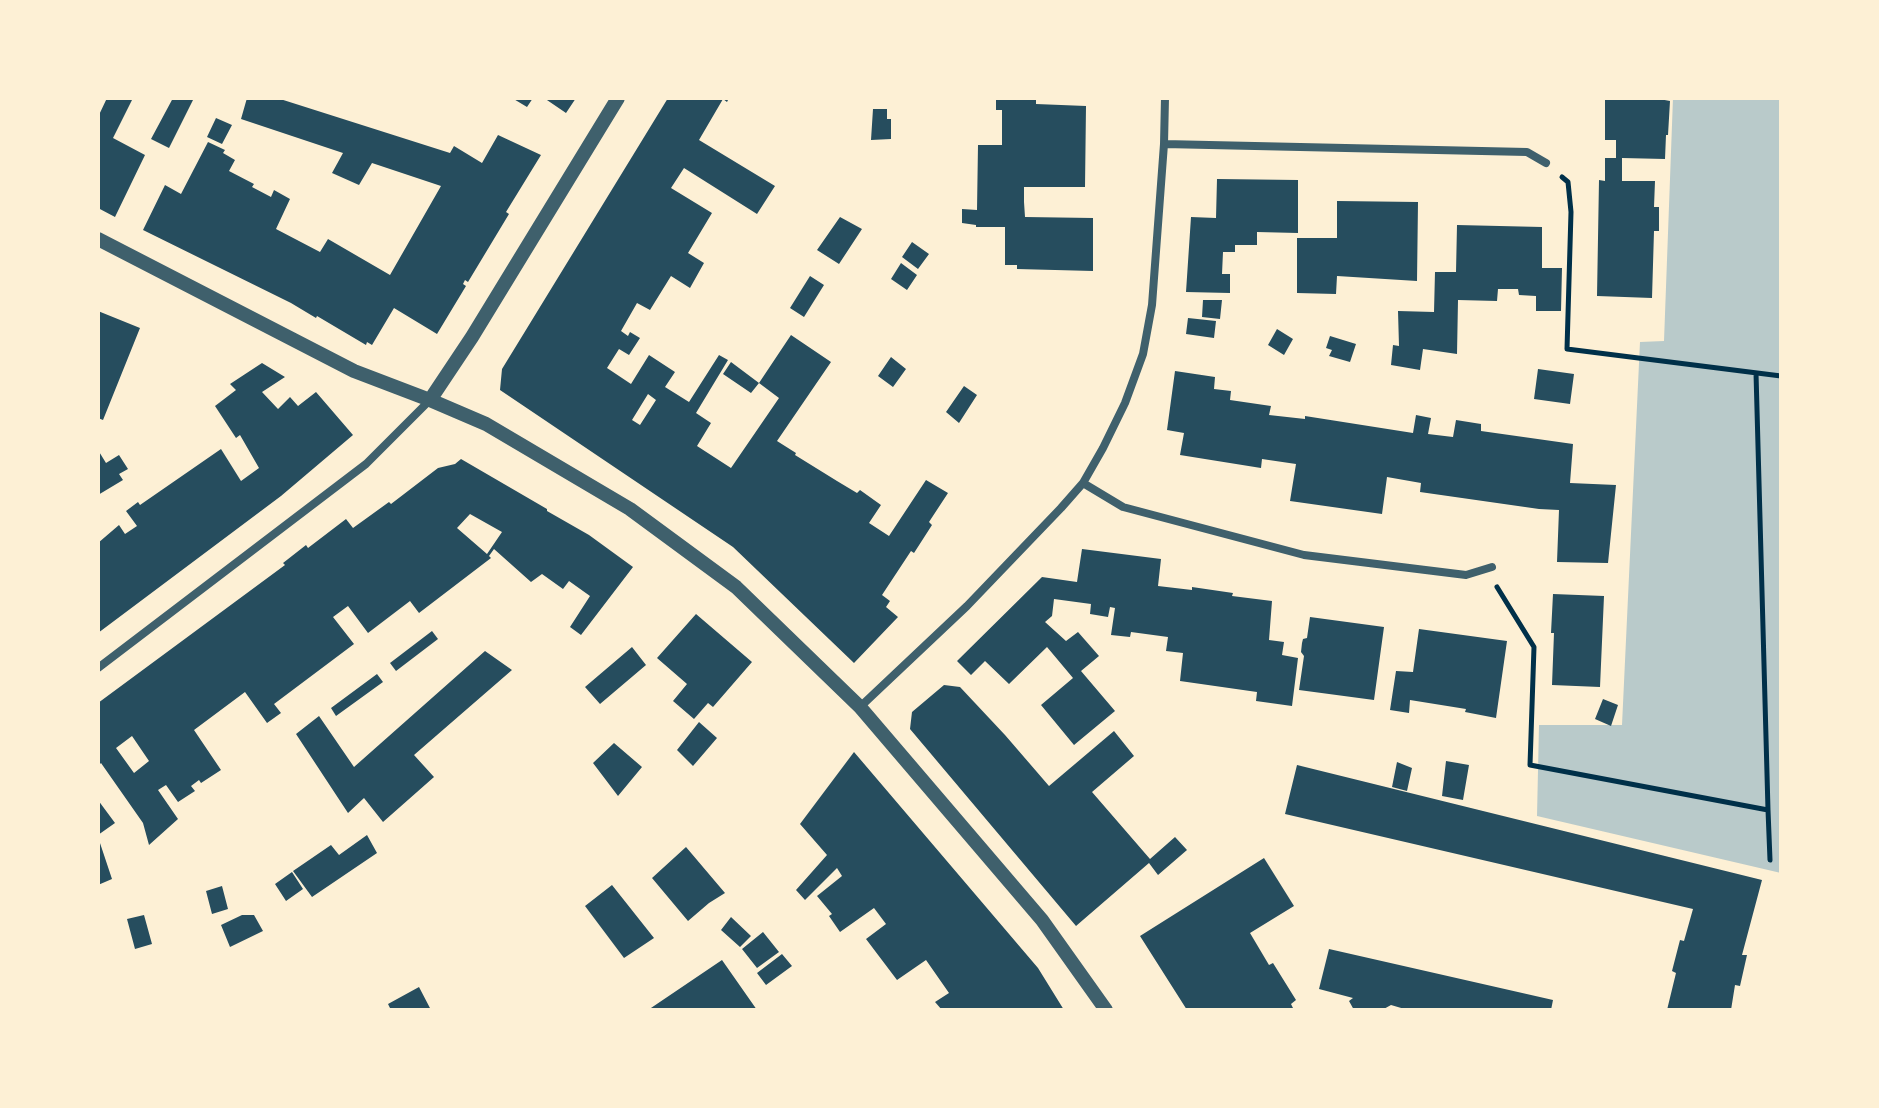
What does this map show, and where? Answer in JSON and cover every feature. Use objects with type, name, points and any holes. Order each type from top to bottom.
[{"type":"street","points":[[98,668],[366,464],[430,400],[618,98]]},
{"type":"street","points":[[860,707],[967,606],[1083,483],[1103,448],[1125,403],[1143,354],[1152,305],[1165,98]]},
{"type":"street","points":[[1164,144],[1527,152],[1546,163]]},
{"type":"street","points":[[98,239],[354,371],[486,424],[630,509],[736,587],[860,707],[1042,920],[1106,1010]]},
{"type":"street","points":[[1083,483],[1123,507],[1304,555],[1466,575],[1489,568]]},
{"type":"path","points":[[1546,163],[1568,182],[1571,212],[1567,349],[1781,376]]},
{"type":"path","points":[[1756,373],[1770,860]]},
{"type":"path","points":[[1489,568],[1534,647],[1530,765],[1768,810]]},
{"type":"shaded area","points":[[1673,98],[1781,98],[1781,873],[1537,816],[1539,725],[1622,725],[1640,342],[1664,341]]},
{"type":"building","points":[[107,98],[133,98],[113,138],[145,155],[115,217],[98,208],[98,117]]},
{"type":"building","points":[[173,98],[194,98],[169,148],[151,139]]},
{"type":"building","points":[[247,98],[277,98],[450,153],[454,146],[482,163],[498,135],[541,155],[468,282],[465,280],[463,284],[466,286],[437,334],[394,308],[372,345],[367,342],[366,345],[317,316],[143,230],[165,185],[181,194],[208,142],[225,150],[223,153],[235,160],[229,171],[254,184],[252,187],[271,197],[274,190],[290,199],[276,229],[320,252],[328,239],[390,275],[441,186],[372,163],[359,185],[332,173],[343,153],[241,119]]},
{"type":"building","points":[[512,98],[533,98],[527,107]]},
{"type":"building","points":[[544,98],[576,98],[566,113]]},
{"type":"building","points":[[668,98],[729,98],[727,102],[723,99],[699,140],[775,186],[757,214],[684,168],[671,188],[712,213],[688,253],[704,263],[690,288],[671,276],[650,310],[637,303],[621,331],[640,338],[629,355],[619,349],[607,368],[631,384],[649,355],[675,372],[665,387],[689,402],[719,355],[728,360],[696,413],[711,423],[697,446],[731,468],[779,398],[759,383],[791,335],[831,362],[777,441],[837,481],[857,493],[860,490],[881,505],[869,523],[889,536],[926,480],[948,493],[914,553],[911,551],[882,595],[890,601],[886,607],[898,617],[854,663],[733,547],[500,390],[502,369]],"holes":[[[648,394],[656,400],[640,425],[632,420]]]},
{"type":"building","points":[[996,98],[1036,98],[1036,104],[1086,106],[1085,187],[1024,187],[1024,202],[1025,217],[1093,218],[1093,271],[1017,269],[1017,265],[1005,265],[1005,227],[976,227],[962,223],[962,209],[977,210],[978,145],[1002,145],[1002,110],[996,110]]},
{"type":"building","points":[[1605,98],[1670,101],[1665,159],[1622,158],[1622,181],[1655,181],[1654,207],[1659,207],[1659,231],[1654,231],[1652,298],[1597,296],[1599,180],[1605,181],[1605,158],[1616,158],[1616,140],[1605,140]]},
{"type":"building","points":[[873,109],[887,109],[887,119],[891,119],[891,139],[871,140]]},
{"type":"building","points":[[216,118],[232,125],[222,144],[207,137]]},
{"type":"building","points":[[1217,179],[1298,180],[1298,233],[1257,232],[1257,245],[1235,245],[1235,252],[1223,252],[1222,274],[1230,274],[1230,293],[1186,292],[1191,217],[1216,218]]},
{"type":"building","points":[[1337,201],[1418,202],[1417,281],[1337,276],[1336,294],[1297,293],[1297,238],[1337,238]]},
{"type":"building","points":[[840,217],[862,229],[839,264],[817,250]]},
{"type":"building","points":[[1457,225],[1542,227],[1542,268],[1562,268],[1561,311],[1536,311],[1536,296],[1519,295],[1518,289],[1498,289],[1497,301],[1458,300],[1457,354],[1423,349],[1420,370],[1391,365],[1393,345],[1399,346],[1398,311],[1434,312],[1435,272],[1456,272]]},
{"type":"building","points":[[912,242],[929,254],[918,269],[902,257]]},
{"type":"building","points":[[901,263],[917,275],[907,290],[891,279]]},
{"type":"building","points":[[810,276],[824,285],[804,317],[790,308]]},
{"type":"building","points":[[1203,300],[1222,300],[1220,319],[1202,317]]},
{"type":"building","points":[[98,311],[140,328],[103,420],[98,418]]},
{"type":"building","points":[[1188,318],[1216,321],[1214,338],[1186,334]]},
{"type":"building","points":[[1277,329],[1293,339],[1284,355],[1268,345]]},
{"type":"building","points":[[1330,336],[1356,344],[1350,362],[1329,356],[1332,350],[1326,348]]},
{"type":"building","points":[[891,357],[906,369],[893,387],[878,376]]},
{"type":"building","points":[[731,362],[759,383],[751,393],[723,374]]},
{"type":"building","points":[[262,363],[285,377],[262,392],[278,409],[290,397],[298,406],[316,392],[353,435],[281,496],[98,633],[98,543],[119,525],[125,534],[137,526],[126,511],[138,502],[140,505],[221,449],[241,481],[259,468],[240,435],[236,438],[215,406],[236,390],[230,384]]},
{"type":"building","points":[[1538,369],[1574,374],[1570,404],[1534,399]]},
{"type":"building","points":[[1175,371],[1215,377],[1214,389],[1231,391],[1230,400],[1271,406],[1269,415],[1305,419],[1305,416],[1413,433],[1416,415],[1431,418],[1428,434],[1453,437],[1456,420],[1481,424],[1481,431],[1573,444],[1570,483],[1616,485],[1608,563],[1557,562],[1559,510],[1420,492],[1421,483],[1387,477],[1382,514],[1290,501],[1296,464],[1262,459],[1261,468],[1180,455],[1184,433],[1167,430]]},
{"type":"building","points":[[964,386],[977,395],[959,423],[946,412]]},
{"type":"building","points":[[98,450],[106,463],[119,455],[128,469],[119,474],[123,480],[98,495]]},
{"type":"building","points":[[461,459],[589,535],[633,567],[581,635],[570,627],[590,596],[569,581],[563,589],[542,574],[531,582],[494,549],[489,556],[491,558],[419,613],[410,601],[368,633],[348,606],[333,617],[354,644],[274,704],[281,713],[267,723],[245,692],[194,730],[221,770],[201,783],[199,780],[191,786],[195,791],[178,802],[166,785],[158,790],[178,819],[149,845],[143,823],[101,763],[98,766],[98,703],[285,565],[283,563],[306,545],[308,548],[346,519],[353,528],[438,468],[455,464]],"holes":[[[470,514],[502,532],[487,554],[457,528]],[[132,736],[149,761],[134,773],[116,748]]]},
{"type":"building","points":[[1082,549],[1161,559],[1158,586],[1192,590],[1192,587],[1272,601],[1269,640],[1284,642],[1282,655],[1298,658],[1292,706],[1256,701],[1257,692],[1180,681],[1183,653],[1166,651],[1168,637],[1131,632],[1130,637],[1111,635],[1115,608],[1110,607],[1108,617],[1090,614],[1091,604],[1054,599],[1052,616],[1045,622],[1066,641],[1078,632],[1099,656],[1081,671],[1115,711],[1074,745],[1041,705],[1073,678],[1047,647],[1009,684],[985,661],[971,675],[957,661],[1042,577],[1077,582]]},
{"type":"building","points":[[1553,594],[1604,596],[1600,687],[1552,685]]},
{"type":"building","points":[[696,614],[752,662],[713,707],[708,703],[694,719],[673,701],[687,684],[657,658]]},
{"type":"building","points":[[1310,617],[1384,627],[1374,700],[1299,690],[1304,656],[1302,643],[1307,638]]},
{"type":"building","points":[[1419,629],[1507,641],[1496,718],[1465,712],[1466,709],[1410,700],[1409,713],[1390,710],[1396,671],[1413,672]]},
{"type":"building","points":[[432,631],[438,639],[396,671],[390,663]]},
{"type":"building","points":[[632,647],[646,665],[600,704],[585,687]]},
{"type":"building","points":[[485,651],[512,670],[414,755],[434,777],[383,822],[364,798],[348,813],[296,734],[319,716],[354,767]]},
{"type":"building","points":[[377,674],[383,682],[336,716],[331,708]]},
{"type":"building","points":[[944,685],[960,687],[1049,786],[1114,731],[1134,756],[1092,792],[1150,859],[1175,837],[1187,850],[1158,875],[1149,863],[1076,926],[910,729],[912,712]]},
{"type":"building","points":[[1603,699],[1618,705],[1611,726],[1595,719]]},
{"type":"building","points":[[699,722],[717,738],[693,766],[677,750]]},
{"type":"building","points":[[614,743],[642,767],[618,796],[593,763]]},
{"type":"building","points":[[854,752],[1038,968],[1064,1010],[942,1010],[935,1002],[949,993],[926,960],[897,980],[866,939],[886,924],[874,908],[840,932],[829,916],[832,914],[817,896],[842,876],[837,868],[805,900],[796,890],[827,855],[800,824]]},
{"type":"building","points":[[1446,761],[1469,765],[1463,800],[1442,796]]},
{"type":"building","points":[[1397,762],[1412,768],[1407,791],[1392,787]]},
{"type":"building","points":[[1297,765],[1762,880],[1742,955],[1747,955],[1740,986],[1735,985],[1731,1010],[1667,1010],[1676,973],[1672,971],[1693,909],[1285,814]]},
{"type":"building","points":[[98,800],[115,823],[98,835]]},
{"type":"building","points":[[367,835],[377,853],[312,897],[293,871],[331,845],[339,855]]},
{"type":"building","points":[[98,837],[112,879],[98,885]]},
{"type":"building","points":[[686,847],[725,893],[688,921],[652,878]]},
{"type":"building","points":[[1264,858],[1294,906],[1250,933],[1269,965],[1273,963],[1296,1000],[1291,1004],[1294,1010],[1187,1010],[1140,936]]},
{"type":"building","points":[[292,872],[303,889],[286,901],[275,884]]},
{"type":"building","points":[[612,885],[654,938],[624,958],[585,906]]},
{"type":"building","points":[[222,886],[228,909],[212,914],[206,891]]},
{"type":"building","points":[[144,915],[152,944],[135,949],[127,919]]},
{"type":"building","points":[[242,915],[254,915],[263,931],[230,947],[221,925]]},
{"type":"building","points":[[731,917],[751,936],[740,947],[721,930]]},
{"type":"building","points":[[763,932],[779,952],[757,968],[742,949]]},
{"type":"building","points":[[1329,949],[1553,1000],[1551,1010],[1408,1010],[1391,1005],[1382,1010],[1354,1010],[1349,1001],[1353,998],[1319,989]]},
{"type":"building","points":[[782,954],[792,966],[766,985],[757,973]]},
{"type":"building","points":[[722,960],[757,1010],[648,1010]]},
{"type":"building","points":[[419,987],[431,1010],[391,1010],[388,1004]]}]
